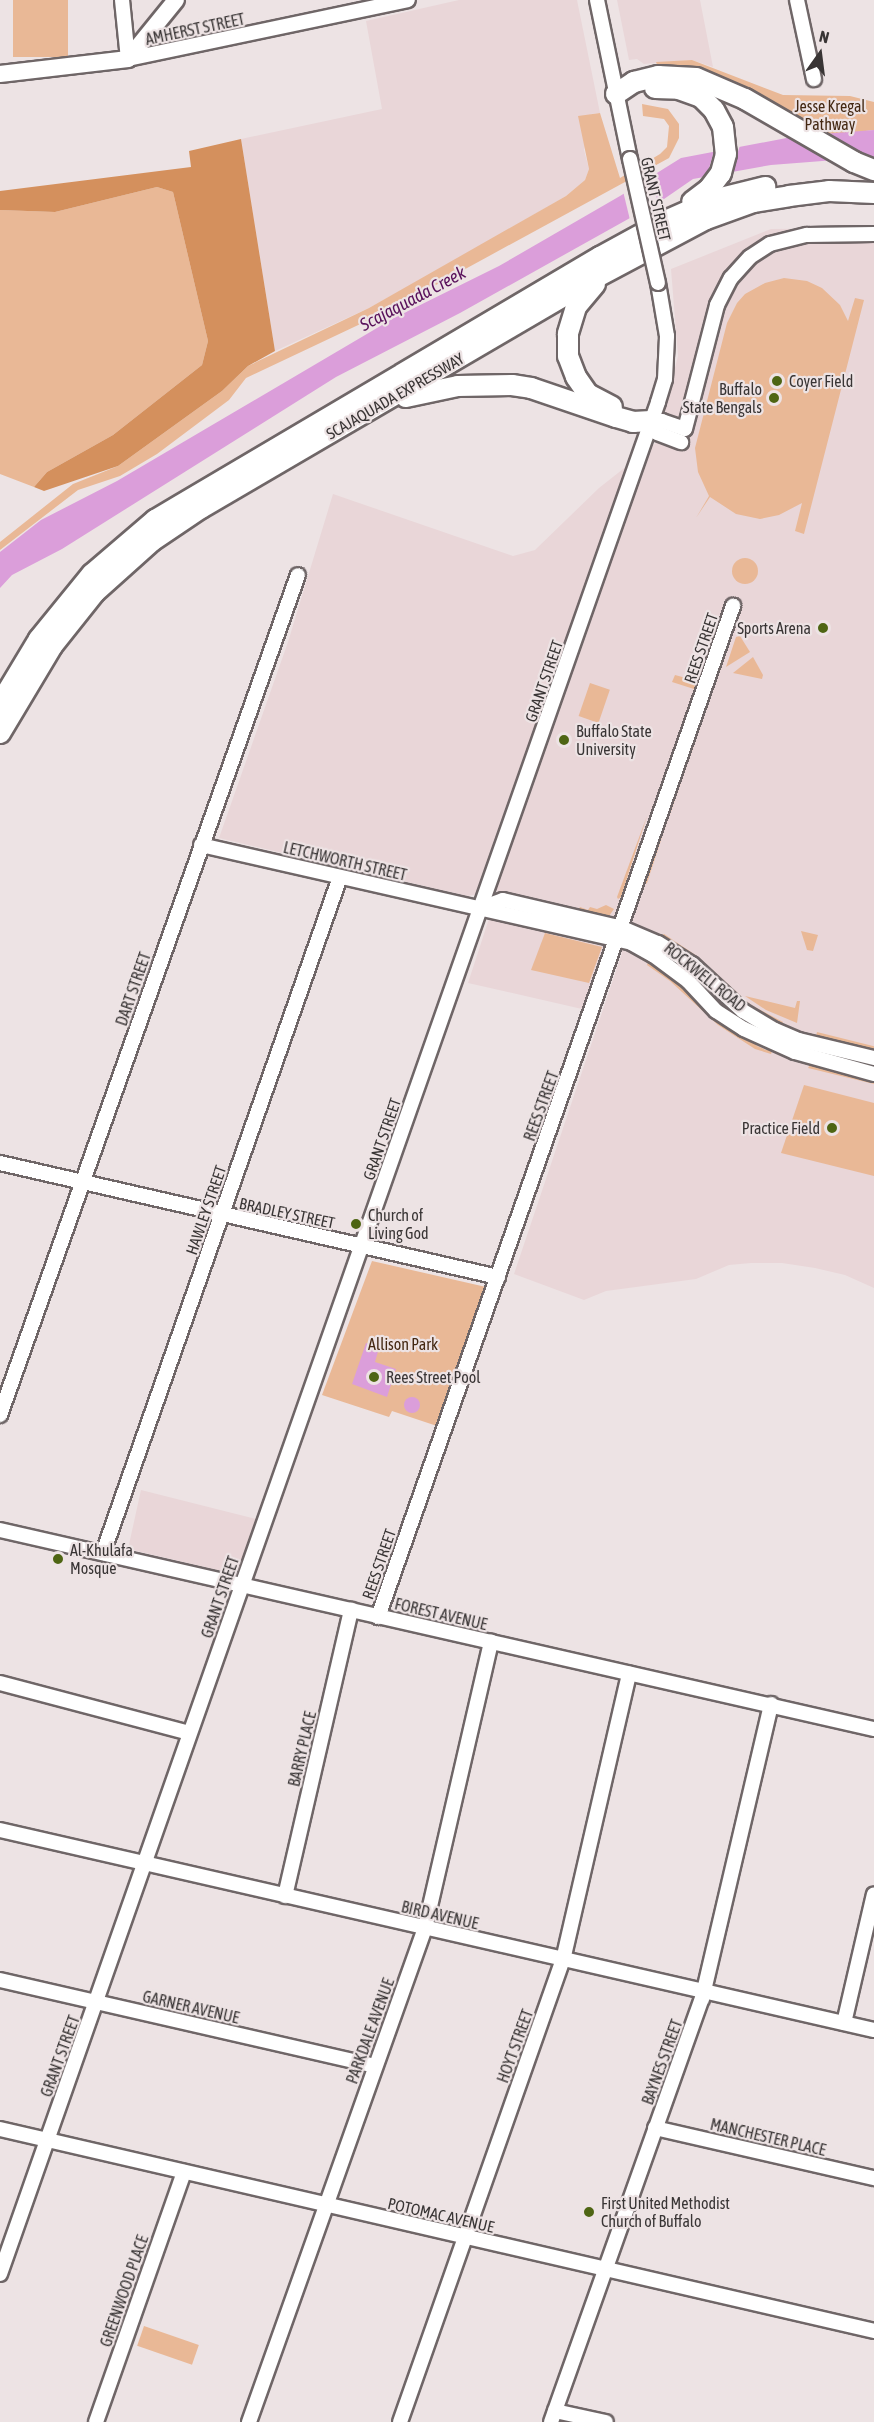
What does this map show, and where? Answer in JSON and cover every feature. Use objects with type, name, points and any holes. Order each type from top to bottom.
[{"type":"highway","points":[[616,94],[634,82],[658,76],[696,78],[745,99],[854,162],[874,170]]},
{"type":"highway","points":[[616,94],[666,87],[690,92],[714,110],[723,127],[726,144],[724,163],[714,184],[668,220]]},
{"type":"highway","name":"SCAJAQUADA EXPRESSWAY","points":[[0,704],[46,643],[93,574],[154,520],[600,257],[668,220],[713,200],[774,185],[822,179],[874,181]]},
{"type":"highway","name":"SCAJAQUADA EXPRESSWAY","points":[[0,733],[46,643],[95,592],[152,541],[201,508],[606,272],[706,219],[753,202],[829,191],[874,193]]},
{"type":"highway","points":[[606,272],[585,293],[576,307],[568,334],[568,356],[576,377],[588,394],[619,410],[651,422]]},
{"type":"highway","points":[[380,405],[437,389],[493,383],[531,388],[633,422],[651,422]]},
{"type":"main road","points":[[0,74],[128,59],[176,0]]},
{"type":"street","points":[[122,0],[128,59]]},
{"type":"street","name":"AMHERST STREET","points":[[128,59],[408,0]]},
{"type":"street","name":"GRANT STREET","points":[[0,2274],[665,379],[667,356],[665,316],[597,0]]},
{"type":"street","points":[[797,0],[814,79]]},
{"type":"street","points":[[651,422],[662,420],[683,436],[717,305],[724,288],[738,268],[770,244],[807,235],[874,234]]},
{"type":"street","name":"DART STREET","points":[[0,1415],[298,575]]},
{"type":"street","name":"REES STREET","points":[[378,1617],[620,934],[733,606]]},
{"type":"street","name":"LETCHWORTH STREET","points":[[201,845],[481,908],[620,934]]},
{"type":"street","name":"HAWLEY STREET","points":[[103,1554],[340,877]]},
{"type":"street","name":"ROCKWELL ROAD","points":[[620,934],[658,943],[692,964],[743,1011],[775,1030],[799,1040],[874,1058]]},
{"type":"street","name":"ROCKWELL ROAD","points":[[620,934],[688,981],[716,1011],[744,1029],[795,1052],[874,1074]]},
{"type":"street","name":"BRADLEY STREET","points":[[0,1163],[222,1216],[498,1277]]},
{"type":"street","name":"FOREST AVENUE","points":[[0,1530],[874,1729]]},
{"type":"street","name":"BARRY PLACE","points":[[285,1896],[351,1610]]},
{"type":"street","name":"PARKDALE AVENUE","points":[[249,2422],[424,1928],[491,1642]]},
{"type":"street","name":"HOYT STREET","points":[[400,2422],[563,1959],[628,1673]]},
{"type":"street","points":[[0,1683],[189,1733]]},
{"type":"street","name":"BAYNES STREET","points":[[553,2419],[603,2270],[704,1992],[771,1704]]},
{"type":"street","name":"BIRD AVENUE","points":[[0,1830],[874,2030]]},
{"type":"street","points":[[844,2023],[874,1894]]},
{"type":"street","name":"GARNER AVENUE","points":[[0,1980],[375,2066]]},
{"type":"street","name":"MANCHESTER PLACE","points":[[656,2128],[874,2178]]},
{"type":"street","name":"POTOMAC AVENUE","points":[[0,2129],[874,2331]]},
{"type":"street","name":"GREENWOOD PLACE","points":[[96,2422],[184,2172]]},
{"type":"street","points":[[553,2419],[606,2422]]},
{"type":"shaded area","points":[[459,0],[577,0],[600,113],[591,114],[584,150],[589,169],[585,180],[566,196],[422,279],[369,308],[275,351],[241,139],[382,109],[366,21]]},
{"type":"shaded area","points":[[617,0],[700,0],[713,67],[692,60],[644,64],[637,59],[629,60]]},
{"type":"shaded area","points":[[874,130],[874,157],[771,165],[693,179],[664,199],[460,313],[336,377],[62,549],[12,575],[0,588],[0,552],[41,520],[117,481],[394,318],[499,266],[681,158],[797,136]]},
{"type":"shaded area","points":[[241,139],[275,351],[248,366],[222,391],[118,466],[44,491],[34,487],[47,472],[113,435],[202,365],[208,341],[173,192],[157,187],[55,212],[0,210],[0,191],[191,167],[189,151]]},
{"type":"shaded area","name":"Buffalo State University","points":[[874,228],[874,1288],[845,1275],[815,1268],[782,1263],[751,1263],[729,1265],[696,1279],[606,1291],[584,1300],[514,1274],[622,953],[604,949],[582,1009],[468,983],[498,891],[467,896],[219,838],[288,642],[333,494],[513,556],[535,550],[599,488],[656,443],[678,356],[671,269],[771,229]]},
{"type":"shaded area","name":"Rees Street Pool","points":[[366,1343],[379,1348],[375,1362],[396,1369],[387,1397],[352,1384]]},
{"type":"shaded area","points":[[412,1397],[418,1399],[420,1405],[418,1411],[412,1413],[406,1411],[404,1405],[406,1399]]},
{"type":"shaded area","points":[[141,1490],[256,1519],[239,1571],[230,1573],[128,1549]]},
{"type":"green space","points":[[13,0],[68,0],[68,57],[13,57]]},
{"type":"green space","name":"Jesse Kregal Pathway","points":[[692,60],[783,95],[850,96],[874,102],[874,130],[824,136],[724,79],[707,73],[659,70],[656,62]]},
{"type":"green space","points":[[642,104],[668,109],[679,124],[679,138],[669,158],[390,310],[246,378],[229,400],[157,454],[120,476],[78,490],[0,550],[0,542],[73,484],[118,466],[222,391],[248,366],[369,308],[566,196],[585,180],[589,169],[578,116],[600,113],[620,178],[660,154],[667,147],[669,126],[664,119],[643,116]]},
{"type":"green space","points":[[157,187],[173,192],[208,341],[202,365],[113,435],[47,472],[34,487],[0,474],[0,210],[55,212]]},
{"type":"green space","name":"Coyer Field","points":[[784,278],[807,281],[822,288],[840,305],[848,321],[855,298],[864,300],[804,534],[795,531],[802,503],[779,515],[760,519],[736,514],[710,497],[696,518],[709,496],[698,472],[695,448],[727,323],[737,303],[745,294],[765,283]]},
{"type":"green space","points":[[745,558],[754,562],[758,571],[754,580],[745,584],[736,580],[732,571],[736,562]]},
{"type":"green space","points":[[740,636],[750,652],[726,667],[736,637]]},
{"type":"green space","points":[[753,657],[763,675],[762,679],[733,673]]},
{"type":"green space","points":[[675,675],[697,681],[694,689],[672,682]]},
{"type":"green space","points":[[714,679],[716,681],[691,754],[688,751]]},
{"type":"green space","points":[[590,683],[610,690],[598,723],[579,716]]},
{"type":"green space","points":[[685,758],[689,759],[669,816],[666,814]]},
{"type":"green space","points":[[647,816],[621,897],[618,899],[617,897]]},
{"type":"green space","points":[[665,818],[668,819],[647,884],[644,883]]},
{"type":"green space","points":[[606,905],[614,909],[609,916],[579,909],[580,907],[588,910],[590,907],[597,909]]},
{"type":"green space","points":[[801,931],[818,935],[813,951],[807,950]]},
{"type":"green space","points":[[545,933],[602,947],[589,983],[531,970]]},
{"type":"green space","points":[[664,934],[697,956],[751,1005],[783,1022],[782,1025],[743,1003],[692,957],[661,936]]},
{"type":"green space","points":[[633,936],[686,966],[767,1034],[724,1010]]},
{"type":"green space","points":[[648,962],[679,984],[732,1032],[740,1037],[748,1036],[757,1046],[766,1050],[773,1049],[771,1054],[755,1049],[718,1025],[670,981],[647,965]]},
{"type":"green space","points":[[745,996],[795,1008],[797,1001],[800,1001],[797,1023],[766,1010]]},
{"type":"green space","points":[[817,1032],[874,1046],[873,1050],[816,1036]]},
{"type":"green space","points":[[810,1065],[874,1081],[874,1084],[808,1068]]},
{"type":"green space","name":"Practice Field","points":[[804,1085],[874,1103],[874,1176],[781,1153]]},
{"type":"green space","name":"Allison Park","points":[[372,1261],[486,1287],[437,1426],[392,1411],[389,1417],[322,1395]]},
{"type":"green space","points":[[144,2326],[199,2345],[192,2365],[137,2346]]},
{"type":"pier","points":[[741,142],[731,175],[697,181],[708,172],[715,147]]},
{"type":"pier","points":[[652,174],[658,205],[630,220],[623,191]]},
{"type":"place","name":"Coyer Field","points":[[777,381]]},
{"type":"place","name":"Buffalo State Bengals","points":[[774,398]]},
{"type":"place","name":"Sports Arena","points":[[823,628]]},
{"type":"place","name":"Buffalo State University","points":[[564,740]]},
{"type":"place","name":"Practice Field","points":[[832,1128]]},
{"type":"place","name":"Church of Living God","points":[[356,1224]]},
{"type":"place","name":"Rees Street Pool","points":[[374,1377]]},
{"type":"place","name":"Al-Khulafa Mosque","points":[[58,1559]]},
{"type":"place","name":"First United Methodist Church of Buffalo","points":[[589,2212]]},
{"type":"water label","name":"Scajaquada Creek","points":[[413,299]]}]
